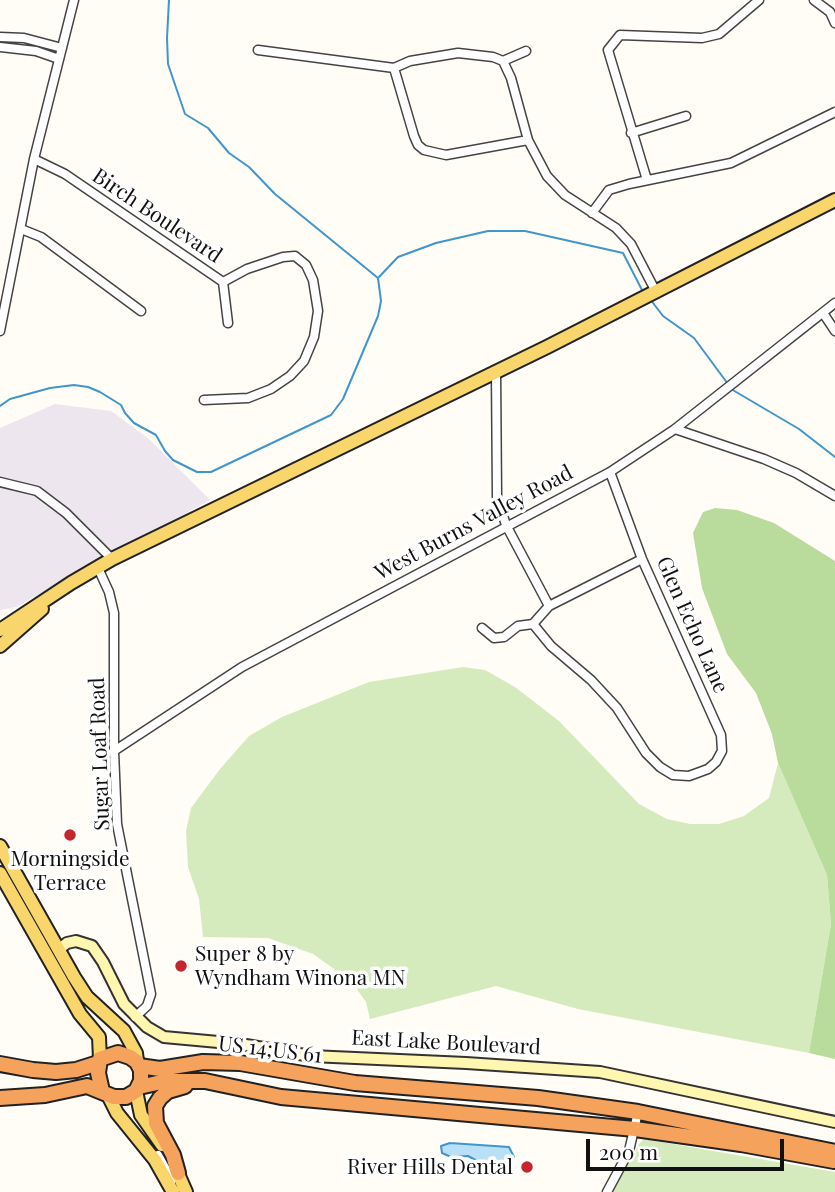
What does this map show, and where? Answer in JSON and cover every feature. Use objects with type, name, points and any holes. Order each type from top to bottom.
[{"type":"highway","name":"US 14;US 61","points":[[0,1063],[56,1072],[76,1070],[118,1053],[130,1057],[138,1064],[160,1069],[203,1062],[240,1063],[355,1083],[538,1098],[638,1112],[835,1152]]},
{"type":"highway","points":[[99,1061],[105,1093]]},
{"type":"highway","points":[[138,1064],[142,1075],[138,1089]]},
{"type":"highway","name":"US 14;US 61","points":[[0,1097],[45,1095],[82,1086],[126,1097],[138,1089],[185,1079],[225,1084],[281,1097],[325,1102],[635,1129],[835,1161]]},
{"type":"highway","points":[[178,1173],[173,1155],[156,1123],[156,1103],[173,1088],[225,1084]]},
{"type":"main road","points":[[0,631],[112,559],[496,371],[835,200]]},
{"type":"main road","points":[[0,646],[71,583]]},
{"type":"main road","points":[[0,847],[87,997],[124,1031],[136,1053],[138,1064]]},
{"type":"main road","points":[[0,873],[80,1014],[99,1037],[99,1061]]},
{"type":"main road","points":[[138,1089],[141,1115],[178,1173],[186,1192]]},
{"type":"main road","points":[[105,1093],[117,1113],[145,1145],[175,1192]]},
{"type":"street","points":[[0,331],[34,159],[74,0]]},
{"type":"street","points":[[647,180],[608,50],[620,35],[702,38],[719,34],[759,0]]},
{"type":"street","points":[[814,0],[830,12],[835,23]]},
{"type":"street","points":[[0,37],[24,38],[62,48]]},
{"type":"street","points":[[0,47],[36,51],[60,59]]},
{"type":"street","points":[[258,50],[394,68],[410,61],[458,53],[493,57],[503,61],[511,78],[528,140],[547,176],[592,214],[616,228],[631,244],[655,290]]},
{"type":"street","points":[[503,61],[526,51]]},
{"type":"street","points":[[394,68],[414,136],[418,145],[424,149],[446,155],[528,140]]},
{"type":"street","points":[[592,214],[609,190],[731,163],[835,112]]},
{"type":"street","points":[[631,133],[686,116]]},
{"type":"street","name":"Birch Boulevard","points":[[34,159],[65,174],[223,282],[228,323]]},
{"type":"street","points":[[21,229],[41,237],[141,311]]},
{"type":"street","points":[[204,400],[248,398],[271,390],[304,361],[314,337],[318,311],[313,280],[306,265],[295,256],[283,257],[247,269],[223,282]]},
{"type":"street","name":"West Burns Valley Road","points":[[114,751],[242,667],[610,472],[675,429],[835,303]]},
{"type":"street","points":[[823,313],[835,331]]},
{"type":"street","points":[[496,371],[497,497],[506,526],[549,606]]},
{"type":"street","points":[[675,429],[764,459],[835,496]]},
{"type":"street","name":"Glen Echo Lane","points":[[533,624],[551,646],[617,708],[646,753],[660,767],[673,775],[689,776],[708,769],[716,762],[722,751],[721,735],[642,559],[610,472]]},
{"type":"street","points":[[0,482],[37,491],[66,513],[112,559]]},
{"type":"street","points":[[482,628],[494,638],[504,636],[518,626],[533,624],[549,606],[642,559]]},
{"type":"street","name":"Sugar Loaf Road","points":[[98,568],[109,592],[114,613],[117,824],[151,994],[147,1006],[135,1017]]},
{"type":"street","name":"East Lake Boulevard","points":[[60,948],[76,941],[92,946],[124,1004],[135,1017],[156,1033],[176,1039],[225,1042],[311,1056],[600,1072],[835,1122]]},
{"type":"street","points":[[607,1192],[629,1151],[638,1112]]},
{"type":"shaded area","points":[[55,404],[111,411],[148,438],[210,500],[16,607],[0,610],[0,428]]},
{"type":"green space","points":[[715,508],[737,510],[774,523],[835,561],[835,1059],[809,1053],[831,924],[827,875],[778,763],[772,734],[756,693],[727,654],[702,588],[693,533],[703,512]]},
{"type":"green space","points":[[463,667],[485,670],[515,687],[559,721],[639,804],[667,819],[690,824],[719,824],[744,816],[769,798],[778,763],[827,875],[831,924],[809,1053],[578,1009],[496,986],[370,1019],[366,1002],[351,981],[313,954],[268,938],[203,937],[199,899],[188,867],[186,831],[191,808],[249,736],[282,717],[369,682]]},
{"type":"green space","points":[[644,1139],[835,1172],[835,1192],[613,1192]]},
{"type":"water","points":[[450,1143],[509,1147],[514,1157],[506,1166],[492,1169],[468,1156],[451,1157],[442,1153],[441,1146]]},
{"type":"waterway","points":[[0,406],[10,399],[50,388],[74,385],[88,387],[121,405],[134,423],[156,435],[173,460],[197,472],[211,472],[331,415],[343,399],[378,316],[381,301],[378,278],[275,194],[249,167],[229,153],[208,128],[185,114],[168,64],[169,0]]},
{"type":"waterway","points":[[379,277],[398,257],[436,243],[488,231],[525,231],[623,253],[642,290]]},
{"type":"waterway","points":[[650,299],[663,316],[694,338],[728,384]]},
{"type":"waterway","points":[[731,389],[799,429],[835,457]]},
{"type":"place","name":"Morningside Terrace","points":[[70,835]]},
{"type":"place","name":"Super 8 by Wyndham Winona MN","points":[[181,966]]},
{"type":"place","name":"River Hills Dental","points":[[527,1167]]}]
